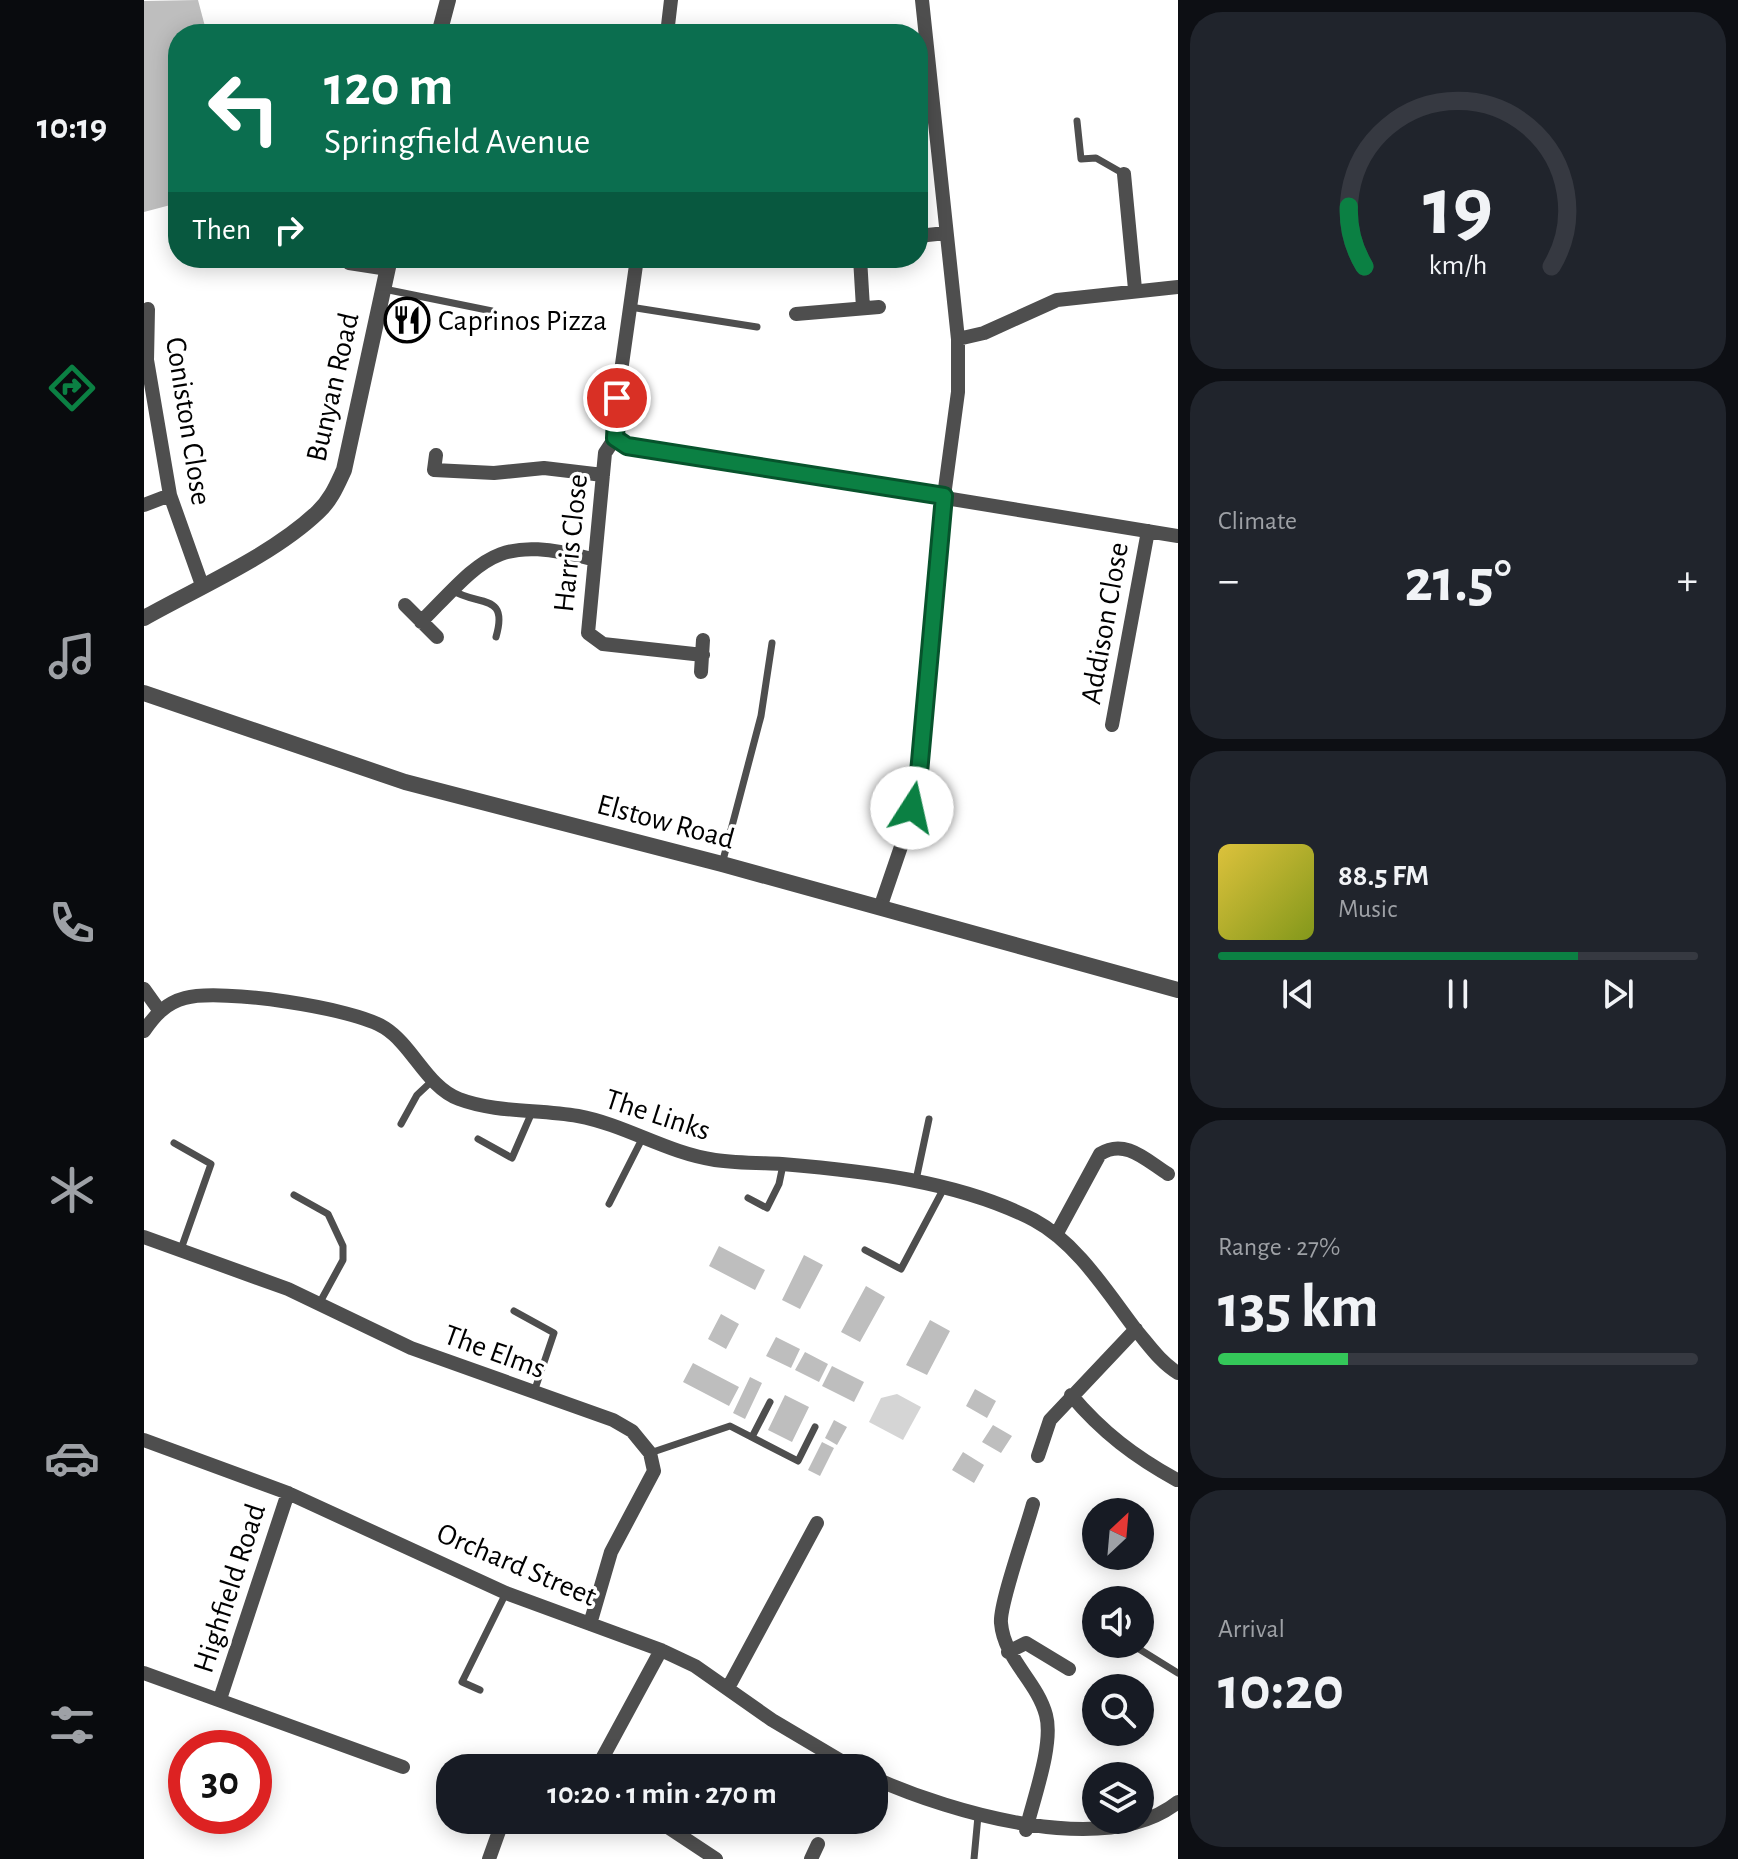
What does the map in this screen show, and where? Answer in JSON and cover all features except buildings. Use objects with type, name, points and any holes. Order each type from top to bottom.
[{"type":"street","points":[[442,24],[448,0]]},
{"type":"street","points":[[668,24],[671,0]]},
{"type":"street","points":[[922,0],[924,24]]},
{"type":"street","points":[[880,908],[906,832],[918,784],[944,496],[958,392],[958,339],[928,58]]},
{"type":"street","points":[[1124,174],[1135,206],[1135,289]]},
{"type":"street","points":[[928,235],[946,233]]},
{"type":"street","name":"Bunyan Road","points":[[144,618],[265,550],[318,512],[334,492],[344,470],[388,268]]},
{"type":"street","name":"Harris Close","points":[[636,268],[613,428],[615,438],[605,453],[586,623],[594,641],[703,655]]},
{"type":"street","points":[[861,268],[863,308]]},
{"type":"street","points":[[958,339],[984,333],[1034,307],[1057,300],[1135,289],[1178,287]]},
{"type":"street","points":[[796,314],[879,307]]},
{"type":"street","name":"Coniston Close","points":[[148,309],[147,360],[170,495],[202,585]]},
{"type":"street","points":[[615,438],[627,446],[1178,536]]},
{"type":"street","points":[[436,455],[434,470],[494,473],[544,468],[603,475]]},
{"type":"street","points":[[144,505],[170,495]]},
{"type":"street","name":"Addison Close","points":[[1112,725],[1148,531]]},
{"type":"street","points":[[421,622],[496,552],[520,549],[565,552],[592,559]]},
{"type":"street","points":[[405,605],[437,637]]},
{"type":"street","points":[[701,672],[703,640]]},
{"type":"street","name":"Elstow Road","points":[[144,693],[405,782],[722,864],[1178,990]]},
{"type":"street","points":[[144,989],[159,1010],[144,1031]]},
{"type":"street","name":"The Links","points":[[159,1010],[185,998],[214,994],[356,1015],[387,1029],[433,1080],[454,1097],[480,1105],[578,1116],[617,1126],[714,1160],[783,1165],[916,1182],[944,1188],[1018,1213],[1056,1235],[1159,1357],[1178,1373]]},
{"type":"street","points":[[1056,1235],[1100,1154],[1110,1148],[1130,1150],[1168,1174]]},
{"type":"street","name":"The Elms","points":[[144,1237],[288,1289],[411,1348],[613,1420],[632,1431],[650,1453]]},
{"type":"street","points":[[1038,1456],[1050,1420],[1136,1329]]},
{"type":"street","points":[[1071,1395],[1100,1429],[1175,1483]]},
{"type":"street","name":"Orchard Street","points":[[144,1440],[288,1493],[506,1593],[661,1650],[728,1688],[827,1754]]},
{"type":"street","points":[[590,1624],[611,1552],[654,1471],[650,1453]]},
{"type":"street","name":"Highfield Road","points":[[220,1699],[288,1493]]},
{"type":"street","points":[[1026,1830],[1047,1740],[1047,1716],[1031,1684],[1008,1652],[1000,1620],[1033,1504]]},
{"type":"street","points":[[728,1688],[817,1523]]},
{"type":"street","points":[[1008,1652],[1026,1643],[1069,1669]]},
{"type":"street","points":[[605,1754],[661,1650]]},
{"type":"street","name":"Highfield Road","points":[[144,1673],[403,1767]]},
{"type":"street","points":[[888,1783],[1026,1830],[1105,1835],[1146,1825],[1178,1802]]},
{"type":"street","points":[[489,1859],[498,1834]]},
{"type":"street","points":[[678,1834],[716,1859]]},
{"type":"street","points":[[811,1859],[818,1844]]},
{"type":"lane","points":[[1077,121],[1081,159],[1096,158],[1124,174]]},
{"type":"lane","points":[[384,289],[492,311]]},
{"type":"lane","points":[[630,307],[757,327]]},
{"type":"lane","points":[[452,590],[464,598],[492,603],[499,610],[501,622],[496,637]]},
{"type":"lane","points":[[722,864],[761,716],[772,643]]},
{"type":"lane","points":[[401,1124],[417,1095],[433,1080]]},
{"type":"lane","points":[[478,1139],[512,1158],[533,1110]]},
{"type":"lane","points":[[916,1182],[929,1119]]},
{"type":"lane","points":[[609,1204],[643,1137]]},
{"type":"lane","points":[[174,1143],[211,1164],[181,1251]]},
{"type":"lane","points":[[748,1198],[767,1208],[779,1184],[783,1165]]},
{"type":"lane","points":[[865,1250],[901,1269],[944,1188]]},
{"type":"lane","points":[[294,1195],[328,1214],[334,1233],[343,1246],[343,1260],[319,1304]]},
{"type":"lane","points":[[514,1311],[554,1333],[534,1392]]},
{"type":"lane","points":[[752,1437],[770,1402]]},
{"type":"lane","points":[[650,1453],[730,1426],[798,1461],[815,1427]]},
{"type":"lane","points":[[480,1690],[462,1682],[506,1593]]},
{"type":"lane","points":[[1154,1658],[1178,1673]]},
{"type":"lane","points":[[974,1859],[978,1816]]},
{"type":"shaded area","points":[[897,1394],[921,1407],[903,1440],[869,1422],[881,1398]]},
{"type":"place","name":"Caprinos Pizza","points":[[407,320]]},
{"type":"route","points":[[617,398],[613,428],[615,438],[627,446],[944,496],[918,784],[912,808]]}]
